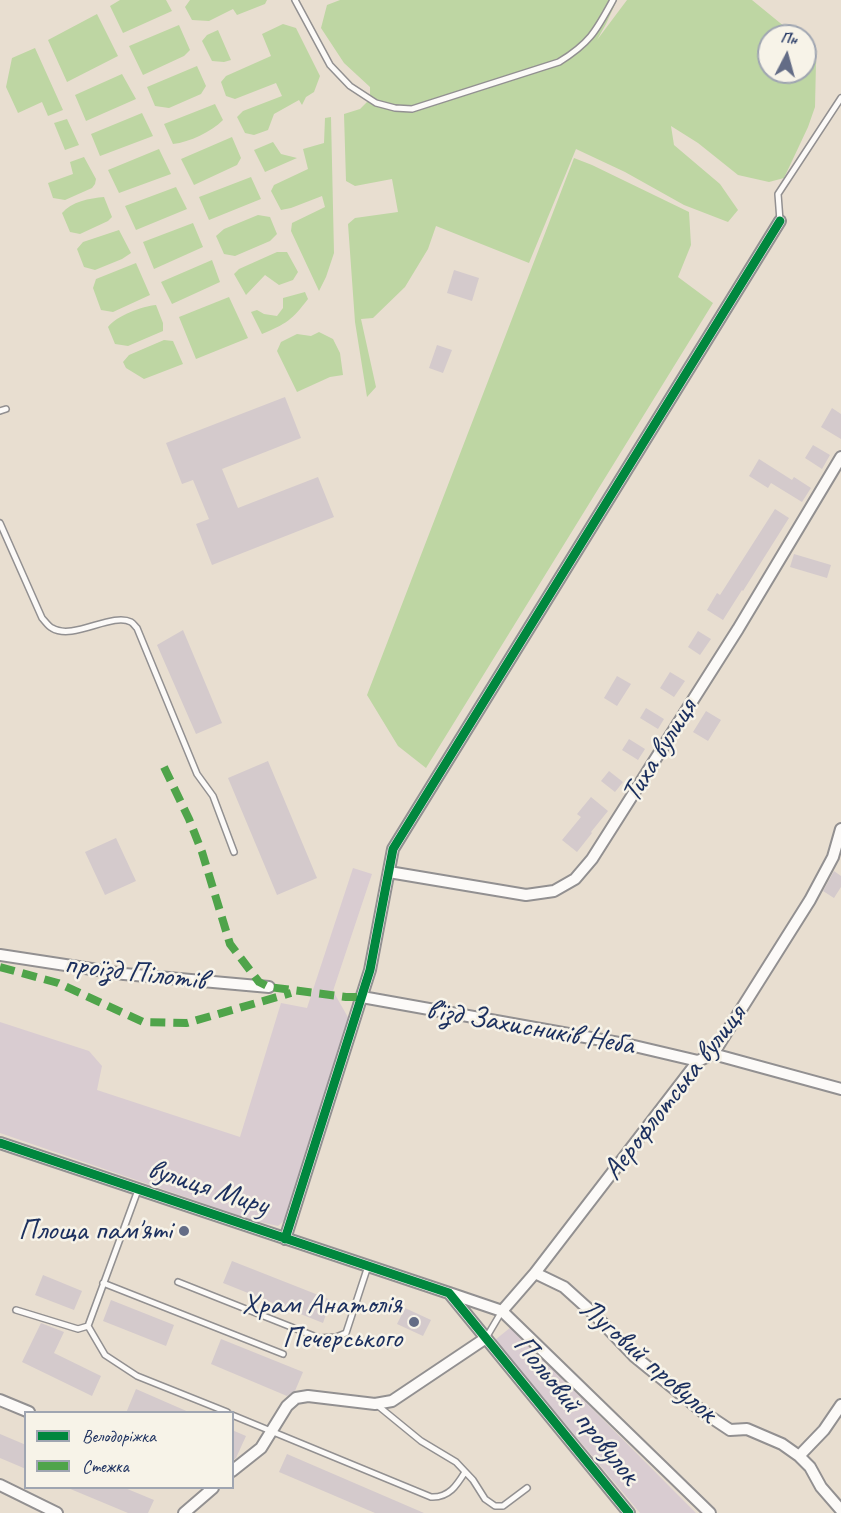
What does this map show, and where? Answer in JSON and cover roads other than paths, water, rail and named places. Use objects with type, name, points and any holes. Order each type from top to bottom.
[{"type":"street","points":[[285,1239],[370,970],[393,849],[780,221]]},
{"type":"street","name":"Тиха вулиця","points":[[389,872],[526,895],[554,891],[575,879],[592,859],[725,649],[841,457]]},
{"type":"street","name":"Аерофлотська вулиця","points":[[502,1311],[535,1273],[698,1061],[713,1054],[837,859],[841,829]]},
{"type":"street","name":"проїзд Пілотів","points":[[0,955],[124,974],[270,987]]},
{"type":"street","name":"в'їзд Захисників Неба","points":[[362,997],[630,1045],[698,1061]]},
{"type":"street","points":[[713,1054],[841,1089]]},
{"type":"street","name":"вулиця Миру","points":[[0,1143],[502,1311]]},
{"type":"street","name":"Луговий провулок","points":[[535,1273],[564,1287],[634,1356],[703,1412],[730,1430],[747,1429],[782,1444],[799,1456],[810,1467],[821,1487],[841,1509]]},
{"type":"street","points":[[234,1469],[261,1448],[287,1406],[296,1398],[308,1396],[375,1404],[392,1401],[486,1338],[449,1293]]},
{"type":"street","points":[[502,1311],[710,1513]]},
{"type":"street","name":"Польовий провулок","points":[[486,1338],[629,1513]]},
{"type":"street","points":[[0,1401],[24,1411]]},
{"type":"street","points":[[799,1456],[824,1430],[841,1405]]},
{"type":"street","points":[[0,1485],[57,1513]]},
{"type":"street","points":[[188,1512],[212,1489]]},
{"type":"lane","points":[[295,0],[330,65],[350,86],[376,103],[395,108],[412,109],[559,62],[589,41],[613,0]]},
{"type":"lane","points":[[780,221],[778,194],[841,98]]},
{"type":"lane","points":[[0,523],[42,618],[52,628],[63,632],[121,620],[130,621],[137,628],[196,774],[213,796],[234,852]]},
{"type":"lane","points":[[138,1190],[88,1326],[105,1355],[137,1376],[222,1411]]},
{"type":"lane","points":[[178,1282],[319,1338],[336,1338],[346,1333],[368,1266]]},
{"type":"lane","points":[[103,1283],[283,1354]]},
{"type":"lane","points":[[15,1310],[78,1329],[88,1326]]},
{"type":"lane","points":[[486,1338],[502,1311]]},
{"type":"lane","points":[[375,1404],[421,1441],[456,1462],[473,1480],[485,1498],[495,1506],[502,1506],[527,1488]]},
{"type":"lane","points":[[234,1416],[431,1497],[446,1495],[465,1472]]},
{"type":"place","name":"Площа пам'яті","points":[[184,1231]]},
{"type":"place","name":"Храм Анатолія Печерського","points":[[414,1322]]}]
